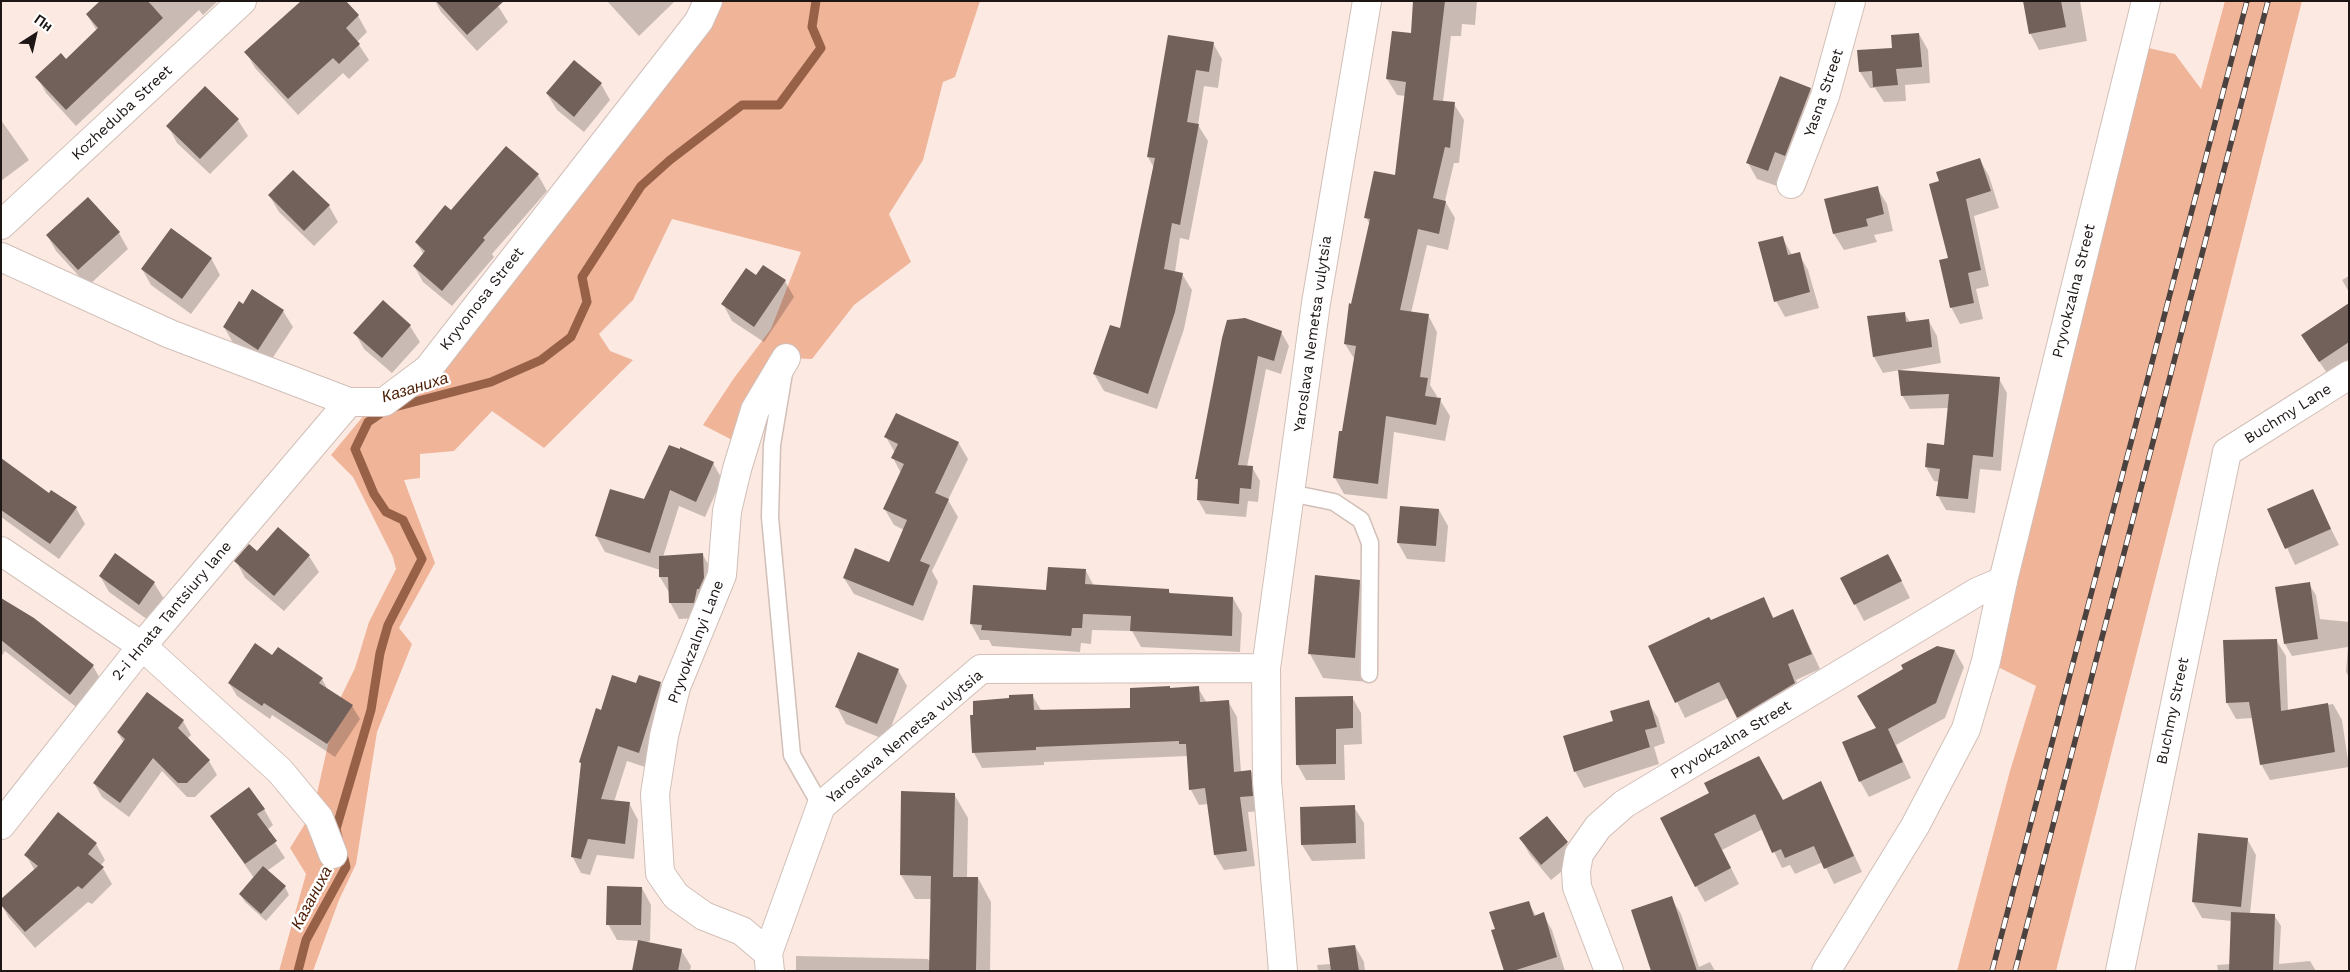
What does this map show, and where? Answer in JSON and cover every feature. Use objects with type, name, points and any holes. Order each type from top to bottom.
[{"type":"street","name":"Kozheduba Street","points":[[1,225],[242,1]]},
{"type":"street","name":"Kryvonosa Street","points":[[1,257],[170,334],[349,402],[384,402],[428,369],[699,21],[708,1]]},
{"type":"street","name":"Yaroslava Nemetsa vulytsia","points":[[1283,971],[1267,781],[1266,668],[1316,302],[1367,1]]},
{"type":"street","name":"Yasna Street","points":[[1791,184],[1825,96],[1851,1]]},
{"type":"street","name":"Pryvokzalna Street","points":[[1826,971],[1919,819],[1966,729],[1986,661],[2003,581],[2146,1]]},
{"type":"street","name":"Pryvokzalnyi Lane","points":[[769,962],[742,931],[704,916],[676,896],[660,873],[655,794],[664,736],[676,687],[722,575],[727,511],[737,469],[755,410],[786,358]]},
{"type":"street","name":"Buchmy Lane","points":[[2227,452],[2349,375]]},
{"type":"street","name":"2-i Hnata Tantsiury lane","points":[[1,825],[142,646],[349,402]]},
{"type":"street","name":"Buchmy Street","points":[[2120,971],[2227,452]]},
{"type":"street","points":[[1,551],[142,646],[280,770],[319,818],[333,854]]},
{"type":"street","name":"Pryvokzalna Street","points":[[1609,971],[1582,904],[1577,887],[1576,871],[1579,854],[1588,838],[1604,820],[1641,794],[1977,592],[2003,581]]},
{"type":"street","name":"Yaroslava Nemetsa vulytsia","points":[[769,962],[821,806],[981,669],[1266,668]]},
{"type":"lane","points":[[786,358],[772,445],[770,517],[792,755],[821,806]]},
{"type":"lane","points":[[1290,492],[1334,502],[1361,520],[1370,543],[1369,674]]},
{"type":"shaded area","points":[[708,1],[980,1],[955,77],[943,82],[923,160],[889,214],[911,262],[854,305],[812,359],[786,358],[744,446],[703,425],[734,378],[771,329],[801,252],[672,219],[633,300],[599,334],[610,351],[633,360],[544,448],[492,411],[454,451],[420,454],[420,478],[404,480],[435,563],[399,628],[412,644],[377,732],[356,864],[339,900],[313,971],[279,971],[306,874],[290,848],[313,811],[337,705],[355,668],[369,622],[396,569],[393,557],[353,477],[331,455],[375,402],[384,402]]},
{"type":"shaded area","points":[[2225,1],[2302,1],[2056,971],[1957,971],[2010,771],[2036,686],[1986,661],[2135,45],[2175,54],[2201,89]]},
{"type":"building","points":[[100,1],[148,1],[163,18],[66,110],[35,77],[61,53],[66,59],[98,28],[86,14]]},
{"type":"building","points":[[301,1],[346,1],[359,15],[346,28],[360,44],[339,64],[333,58],[288,99],[244,52]]},
{"type":"building","points":[[436,1],[504,1],[467,35]]},
{"type":"building","points":[[1413,1],[1445,1],[1433,100],[1455,102],[1450,148],[1445,147],[1433,198],[1446,201],[1439,234],[1418,229],[1400,310],[1429,314],[1420,377],[1428,378],[1425,396],[1441,398],[1436,425],[1386,416],[1378,484],[1333,478],[1339,431],[1342,431],[1356,346],[1344,344],[1349,303],[1351,304],[1370,219],[1364,218],[1374,171],[1395,175],[1406,82],[1386,79],[1392,31],[1411,33]]},
{"type":"building","points":[[2023,1],[2061,1],[2066,27],[2029,34]]},
{"type":"building","points":[[1919,33],[1922,67],[1896,69],[1898,85],[1873,87],[1872,71],[1859,72],[1857,50],[1892,48],[1891,35]]},
{"type":"building","points":[[1168,35],[1214,42],[1209,72],[1196,70],[1187,122],[1199,124],[1180,225],[1172,223],[1164,269],[1183,273],[1175,312],[1148,394],[1093,374],[1110,325],[1120,328],[1155,158],[1147,157]]},
{"type":"building","points":[[574,60],[602,83],[574,117],[546,93]]},
{"type":"building","points":[[1780,76],[1811,88],[1785,156],[1775,152],[1768,171],[1746,163]]},
{"type":"building","points":[[205,86],[239,119],[200,159],[166,126]]},
{"type":"building","points":[[506,146],[539,174],[483,238],[485,240],[442,291],[413,266],[425,251],[415,242],[445,205],[451,210]]},
{"type":"building","points":[[1980,158],[1991,191],[1966,199],[1981,270],[1968,273],[1974,303],[1950,308],[1939,260],[1948,258],[1929,184],[1939,181],[1936,172]]},
{"type":"building","points":[[293,170],[330,205],[304,231],[268,195]]},
{"type":"building","points":[[1878,186],[1884,214],[1866,219],[1868,226],[1833,234],[1824,199]]},
{"type":"building","points":[[88,197],[120,232],[78,270],[46,235]]},
{"type":"building","points":[[171,228],[212,258],[182,299],[141,269]]},
{"type":"building","points":[[1783,236],[1788,255],[1800,252],[1810,292],[1774,302],[1758,242]]},
{"type":"building","points":[[763,265],[786,280],[754,327],[721,304],[746,268],[756,275]]},
{"type":"building","points":[[252,289],[284,310],[258,350],[223,327],[239,301],[243,304]]},
{"type":"building","points":[[383,300],[411,325],[382,358],[353,333]]},
{"type":"building","points":[[2349,303],[2349,342],[2319,362],[2301,335]]},
{"type":"building","points":[[1905,312],[1906,322],[1929,319],[1932,347],[1873,357],[1867,316]]},
{"type":"building","points":[[1245,318],[1282,331],[1274,361],[1258,356],[1238,465],[1253,466],[1251,489],[1240,488],[1239,504],[1197,500],[1198,479],[1195,479],[1222,338],[1227,320]]},
{"type":"building","points":[[1898,370],[2000,377],[1993,457],[1973,455],[1968,499],[1936,496],[1940,469],[1925,467],[1927,443],[1944,445],[1949,394],[1901,396]]},
{"type":"building","points":[[896,413],[959,442],[935,493],[949,499],[920,561],[930,565],[913,606],[843,578],[855,548],[889,562],[907,520],[883,509],[904,464],[891,458],[898,444],[884,437]]},
{"type":"building","points":[[669,445],[680,449],[680,447],[714,462],[696,502],[670,490],[650,553],[595,536],[610,489],[644,499]]},
{"type":"building","points":[[1,458],[49,493],[51,490],[77,507],[50,544],[1,510]]},
{"type":"building","points":[[2313,489],[2331,529],[2285,549],[2267,509]]},
{"type":"building","points":[[1400,506],[1439,509],[1436,546],[1397,543]]},
{"type":"building","points":[[278,527],[310,555],[274,596],[234,561],[249,544],[257,551]]},
{"type":"building","points":[[115,553],[155,582],[139,605],[99,576]]},
{"type":"building","points":[[703,553],[704,578],[699,589],[697,589],[694,603],[669,603],[668,577],[659,577],[659,556]]},
{"type":"building","points":[[1888,554],[1902,581],[1854,605],[1840,578]]},
{"type":"building","points":[[1048,567],[1086,569],[1085,584],[1169,589],[1169,593],[1233,597],[1232,636],[1130,631],[1131,616],[1083,614],[1082,628],[1072,628],[1071,636],[981,630],[982,625],[970,624],[973,585],[1046,590]]},
{"type":"building","points":[[1315,575],[1360,580],[1355,658],[1308,654]]},
{"type":"building","points":[[2310,582],[2318,639],[2284,644],[2275,587]]},
{"type":"building","points":[[1764,597],[1773,618],[1793,609],[1812,654],[1788,664],[1795,683],[1737,718],[1719,682],[1675,703],[1648,646],[1709,617],[1711,620]]},
{"type":"building","points":[[1,598],[34,618],[94,665],[70,695],[1,640]]},
{"type":"building","points":[[2277,639],[2281,711],[2328,703],[2335,752],[2260,765],[2249,702],[2226,703],[2223,640]]},
{"type":"building","points":[[255,643],[272,655],[278,647],[323,678],[319,683],[353,705],[327,744],[264,703],[262,706],[228,683]]},
{"type":"building","points":[[1937,646],[1955,650],[1936,703],[1888,729],[1903,762],[1859,782],[1842,742],[1876,728],[1857,696],[1903,669],[1901,665]]},
{"type":"building","points":[[858,652],[899,669],[877,724],[835,707]]},
{"type":"building","points":[[612,675],[636,683],[639,675],[661,682],[639,753],[618,746],[601,799],[630,802],[625,844],[588,839],[581,859],[571,857],[581,763],[579,762],[596,708],[601,710]]},
{"type":"building","points":[[1170,686],[1170,688],[1199,686],[1200,702],[1229,700],[1234,772],[1251,770],[1253,796],[1240,797],[1247,851],[1214,855],[1205,788],[1189,790],[1186,744],[1179,744],[1179,741],[1036,747],[1036,750],[972,753],[970,715],[973,715],[973,701],[1009,698],[1009,695],[1033,694],[1034,710],[1130,708],[1130,688]]},
{"type":"building","points":[[147,692],[184,720],[178,728],[210,760],[187,783],[178,783],[153,758],[120,803],[93,783],[125,739],[117,732]]},
{"type":"building","points":[[1353,696],[1353,728],[1336,729],[1336,764],[1296,765],[1295,697]]},
{"type":"building","points":[[1649,700],[1657,727],[1645,730],[1650,747],[1574,772],[1563,736],[1613,721],[1610,711]]},
{"type":"building","points":[[1759,756],[1783,800],[1821,781],[1854,856],[1824,869],[1814,846],[1785,858],[1781,849],[1772,853],[1755,814],[1714,834],[1731,868],[1695,887],[1660,818],[1709,793],[1704,783]]},
{"type":"building","points":[[249,787],[265,809],[257,814],[277,841],[245,864],[210,816]]},
{"type":"building","points":[[901,791],[955,793],[953,877],[978,877],[976,971],[929,971],[931,876],[900,875]]},
{"type":"building","points":[[1355,805],[1356,843],[1301,845],[1300,807]]},
{"type":"building","points":[[58,812],[97,843],[88,854],[104,867],[82,889],[78,886],[25,932],[1,905],[1,899],[38,866],[24,855]]},
{"type":"building","points":[[1547,816],[1568,842],[1541,865],[1519,838]]},
{"type":"building","points":[[2198,833],[2248,838],[2241,907],[2192,902]]},
{"type":"building","points":[[263,866],[286,886],[261,914],[239,894]]},
{"type":"building","points":[[607,886],[642,887],[641,925],[606,925]]},
{"type":"building","points":[[1672,896],[1697,971],[1651,971],[1631,910]]},
{"type":"building","points":[[1529,901],[1534,916],[1544,912],[1557,957],[1513,971],[1504,971],[1491,930],[1495,929],[1489,912]]},
{"type":"building","points":[[2231,912],[2275,914],[2273,971],[2229,971]]},
{"type":"building","points":[[638,940],[682,949],[678,971],[632,971]]},
{"type":"building","points":[[1355,945],[1359,971],[1331,971],[1328,948]]},
{"type":"waterway","name":"Казаниха","points":[[338,837],[336,829],[371,710],[380,653],[388,625],[422,559],[403,520],[386,512],[374,494],[355,449],[368,422],[387,409],[491,382],[541,360],[571,337],[587,302],[582,277],[641,186],[670,160],[742,105],[779,105],[821,48],[812,27],[816,1]]},
{"type":"waterway","name":"Казаниха","points":[[298,971],[306,940],[346,867],[342,850]]},
{"type":"railway","points":[[1992,971],[2247,1]]},
{"type":"railway","points":[[2015,971],[2268,1]]}]
